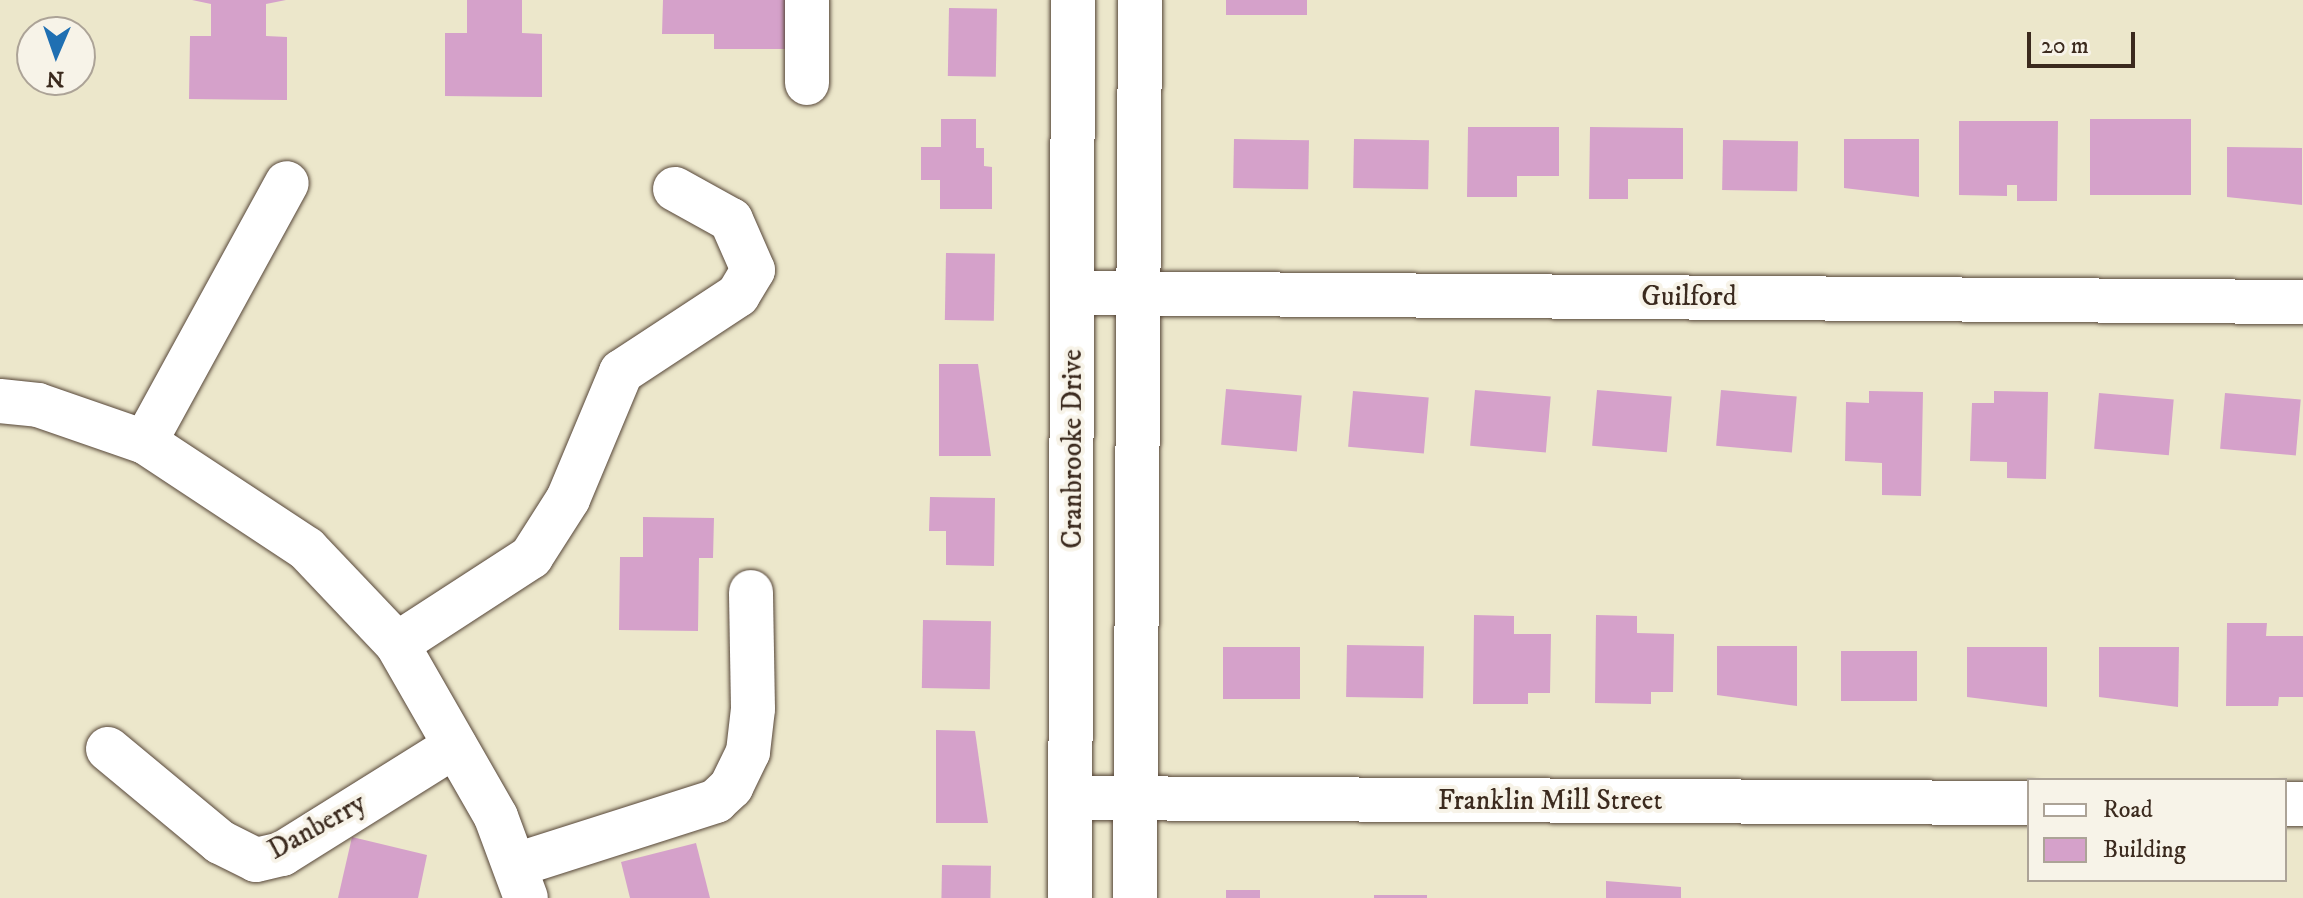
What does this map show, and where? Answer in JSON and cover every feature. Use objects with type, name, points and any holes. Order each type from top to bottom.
[{"type":"street","points":[[807,0],[807,83]]},
{"type":"street","name":"Cranbrooke Drive","points":[[1070,898],[1073,0]]},
{"type":"street","points":[[1135,898],[1140,0]]},
{"type":"street","points":[[145,442],[287,183]]},
{"type":"street","points":[[397,644],[531,557],[568,499],[621,372],[738,295],[753,270],[731,220],[675,189]]},
{"type":"street","name":"Guilford","points":[[1074,293],[2303,302]]},
{"type":"street","points":[[0,401],[38,405],[145,442],[307,549],[397,644],[455,746],[521,881],[716,801],[731,787],[748,752],[753,709],[751,592]]},
{"type":"street","name":"Danberry","points":[[108,749],[220,842],[256,860],[282,854],[455,746]]},
{"type":"street","name":"Franklin Mill Street","points":[[1070,798],[2027,803]]},
{"type":"building","points":[[192,0],[286,0],[266,4],[266,36],[287,37],[287,100],[189,99],[190,36],[211,36],[211,4]]},
{"type":"building","points":[[467,0],[522,0],[522,33],[542,34],[542,97],[445,96],[445,33],[467,33]]},
{"type":"building","points":[[663,0],[791,0],[791,49],[714,49],[714,34],[662,34]]},
{"type":"building","points":[[1226,0],[1307,0],[1307,15],[1226,15]]},
{"type":"building","points":[[949,8],[997,9],[996,77],[948,76]]},
{"type":"building","points":[[941,119],[976,119],[976,148],[984,148],[984,166],[992,167],[992,209],[940,209],[940,180],[921,180],[921,147],[941,147]]},
{"type":"building","points":[[2090,119],[2191,119],[2191,195],[2090,195]]},
{"type":"building","points":[[1959,121],[2058,121],[2057,201],[2017,201],[2017,185],[2007,185],[2007,196],[1959,195]]},
{"type":"building","points":[[1468,127],[1559,127],[1559,176],[1517,176],[1517,197],[1467,197]]},
{"type":"building","points":[[1590,127],[1683,128],[1683,179],[1628,179],[1628,199],[1589,199]]},
{"type":"building","points":[[1234,139],[1309,140],[1308,189],[1233,188]]},
{"type":"building","points":[[1354,139],[1429,140],[1428,189],[1353,188]]},
{"type":"building","points":[[1844,139],[1919,139],[1919,197],[1844,188]]},
{"type":"building","points":[[1723,140],[1798,141],[1797,191],[1722,190]]},
{"type":"building","points":[[2227,147],[2302,148],[2302,205],[2227,197]]},
{"type":"building","points":[[946,253],[995,254],[994,321],[945,320]]},
{"type":"building","points":[[939,364],[978,364],[991,456],[939,456]]},
{"type":"building","points":[[1226,389],[1302,396],[1297,451],[1221,445]]},
{"type":"building","points":[[1475,390],[1551,397],[1546,452],[1470,446]]},
{"type":"building","points":[[1597,390],[1672,397],[1667,452],[1592,446]]},
{"type":"building","points":[[1721,390],[1797,397],[1792,452],[1716,446]]},
{"type":"building","points":[[1353,391],[1429,398],[1424,453],[1348,447]]},
{"type":"building","points":[[1869,391],[1923,392],[1921,496],[1882,495],[1882,463],[1845,461],[1846,402],[1869,403]]},
{"type":"building","points":[[1994,391],[2048,392],[2046,479],[2007,478],[2007,462],[1970,461],[1972,403],[1994,403]]},
{"type":"building","points":[[2099,393],[2174,400],[2169,455],[2094,449]]},
{"type":"building","points":[[2225,393],[2301,400],[2296,455],[2220,449]]},
{"type":"building","points":[[930,497],[995,498],[994,566],[946,565],[946,531],[929,531]]},
{"type":"building","points":[[643,517],[714,518],[713,558],[699,558],[698,631],[619,630],[620,557],[643,557]]},
{"type":"building","points":[[1474,615],[1514,616],[1514,634],[1551,634],[1550,693],[1528,693],[1528,704],[1473,704]]},
{"type":"building","points":[[1596,615],[1637,616],[1637,633],[1674,634],[1673,692],[1651,692],[1651,704],[1595,703]]},
{"type":"building","points":[[923,620],[991,621],[990,689],[922,688]]},
{"type":"building","points":[[2227,623],[2267,623],[2266,636],[2303,636],[2303,697],[2279,697],[2278,706],[2226,706]]},
{"type":"building","points":[[1347,645],[1424,646],[1423,698],[1346,697]]},
{"type":"building","points":[[1717,646],[1797,646],[1797,706],[1717,695]]},
{"type":"building","points":[[1223,647],[1300,647],[1300,699],[1223,699]]},
{"type":"building","points":[[1967,647],[2047,647],[2047,707],[1967,697]]},
{"type":"building","points":[[2099,647],[2179,647],[2178,707],[2099,697]]},
{"type":"building","points":[[1841,651],[1917,651],[1917,701],[1841,701]]},
{"type":"building","points":[[936,730],[975,731],[988,823],[936,823]]},
{"type":"building","points":[[352,837],[427,855],[418,898],[338,898]]},
{"type":"building","points":[[696,843],[710,898],[630,898],[621,862]]},
{"type":"building","points":[[942,865],[991,866],[990,898],[941,898]]},
{"type":"building","points":[[1606,881],[1681,887],[1681,898],[1606,898]]},
{"type":"building","points":[[1226,890],[1260,890],[1260,898],[1226,898]]},
{"type":"building","points":[[1374,895],[1427,895],[1427,898],[1374,898]]}]
